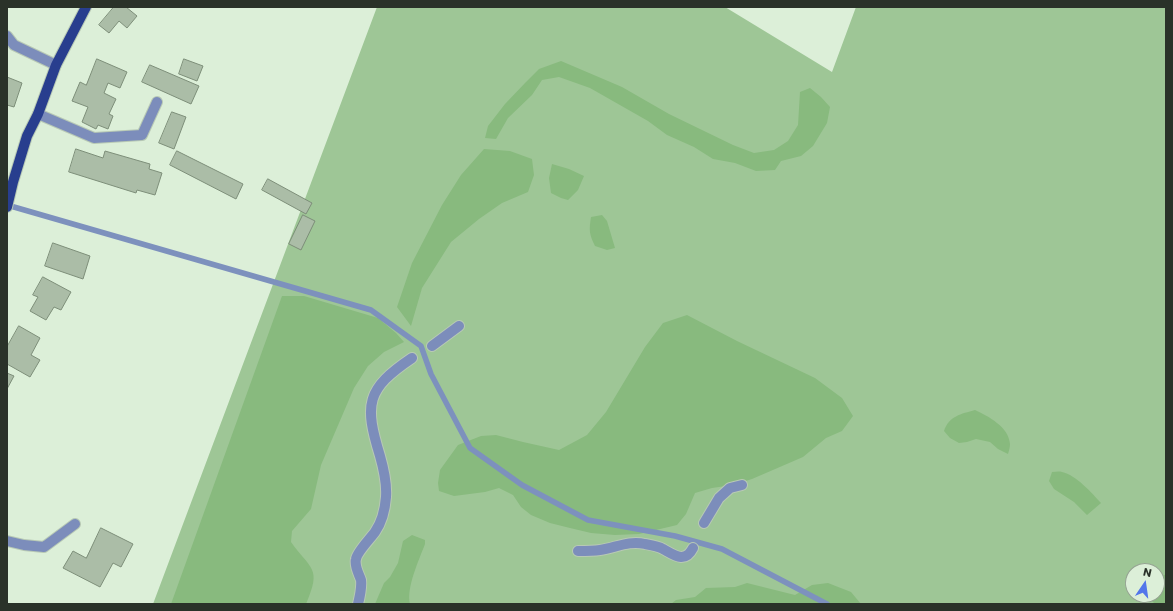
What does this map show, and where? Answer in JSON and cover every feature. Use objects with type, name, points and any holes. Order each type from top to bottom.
[{"type":"main road","points":[[7,207],[27,136],[38,114],[56,65],[86,7]]},
{"type":"street","points":[[7,36],[14,45],[56,65]]},
{"type":"street","points":[[38,114],[94,138],[142,135],[157,102]]},
{"type":"street","points":[[432,346],[459,326]]},
{"type":"street","points":[[358,604],[361,590],[361,580],[357,570],[356,559],[380,522],[386,496],[384,472],[371,425],[370,410],[372,400],[375,393],[385,380],[396,369],[412,358]]},
{"type":"street","points":[[704,523],[718,498],[730,488],[742,485]]},
{"type":"street","points":[[7,541],[24,545],[44,547],[75,524]]},
{"type":"street","points":[[578,551],[600,550],[619,545],[643,543],[662,548],[678,556],[684,557],[688,556],[694,548]]},
{"type":"green space","points":[[377,7],[725,7],[832,72],[856,7],[1166,7],[1166,604],[153,604]]},
{"type":"green space","points":[[561,61],[622,87],[669,114],[733,145],[754,153],[774,150],[788,141],[798,125],[800,92],[810,88],[830,107],[827,123],[813,146],[801,156],[781,161],[775,170],[756,171],[735,163],[713,159],[694,147],[667,135],[648,121],[590,88],[559,77],[542,80],[532,95],[508,118],[496,139],[485,138],[488,126],[505,104],[526,82],[539,69]]},
{"type":"green space","points":[[484,149],[510,151],[532,159],[534,175],[528,192],[502,203],[479,219],[451,242],[422,288],[411,326],[397,307],[412,263],[442,205],[461,175]]},
{"type":"green space","points":[[552,164],[569,169],[584,176],[578,190],[568,200],[551,193],[549,178]]},
{"type":"green space","points":[[602,215],[607,221],[615,248],[607,250],[595,246],[590,229],[591,217]]},
{"type":"green space","points":[[282,296],[304,296],[378,318],[404,342],[384,352],[368,366],[354,388],[321,465],[311,509],[292,531],[291,542],[309,564],[314,576],[311,592],[306,604],[171,604]]},
{"type":"green space","points":[[687,315],[737,341],[815,378],[842,398],[853,416],[842,431],[826,438],[803,457],[752,479],[733,485],[712,488],[695,493],[686,514],[677,525],[639,534],[615,535],[591,533],[550,523],[531,515],[521,507],[513,495],[499,488],[485,492],[454,496],[439,491],[438,483],[440,470],[458,445],[481,436],[496,435],[559,450],[587,435],[606,412],[645,347],[663,323]]},
{"type":"green space","points":[[975,410],[992,419],[1006,432],[1010,444],[1008,454],[998,449],[990,442],[976,439],[959,443],[950,438],[944,431],[949,422],[956,416]]},
{"type":"green space","points":[[1052,472],[1061,472],[1073,477],[1101,503],[1087,515],[1074,502],[1054,489],[1049,481]]},
{"type":"green space","points":[[412,535],[425,540],[425,544],[411,582],[409,597],[410,604],[375,604],[384,583],[390,577],[398,563],[403,541]]},
{"type":"green space","points":[[1165,575],[1166,604],[1155,604],[1154,603],[1165,603]]},
{"type":"green space","points":[[747,583],[795,595],[812,585],[828,583],[851,592],[861,604],[671,604],[676,600],[695,597],[706,588],[735,587]]},
{"type":"building","points":[[114,7],[126,7],[137,16],[127,28],[119,21],[109,33],[99,25]]},
{"type":"building","points":[[97,59],[127,72],[120,88],[108,83],[104,93],[116,99],[109,114],[113,116],[108,129],[98,125],[96,129],[82,122],[88,107],[72,101],[80,82],[86,85]]},
{"type":"building","points":[[184,59],[203,66],[197,81],[179,74]]},
{"type":"building","points":[[150,65],[199,86],[191,104],[142,82]]},
{"type":"building","points":[[7,77],[22,83],[14,107],[7,105]]},
{"type":"building","points":[[172,112],[186,117],[174,149],[159,143]]},
{"type":"building","points":[[76,149],[103,158],[105,151],[150,164],[149,169],[162,173],[155,195],[137,190],[136,193],[69,172]]},
{"type":"building","points":[[177,151],[243,184],[236,199],[170,165]]},
{"type":"building","points":[[268,179],[312,203],[306,214],[262,190]]},
{"type":"building","points":[[303,215],[315,221],[301,250],[289,244]]},
{"type":"building","points":[[53,243],[90,256],[83,279],[45,266]]},
{"type":"building","points":[[43,277],[71,292],[61,310],[54,307],[46,320],[30,311],[38,297],[33,295]]},
{"type":"building","points":[[19,326],[40,338],[31,355],[40,360],[30,377],[7,364],[7,347]]},
{"type":"building","points":[[7,373],[14,376],[7,389]]},
{"type":"building","points":[[101,528],[133,544],[121,567],[113,563],[100,587],[63,568],[73,551],[86,558]]},
{"type":"waterway","points":[[7,205],[371,310],[421,346],[431,374],[470,448],[522,485],[588,520],[675,536],[722,549],[827,604]]}]
